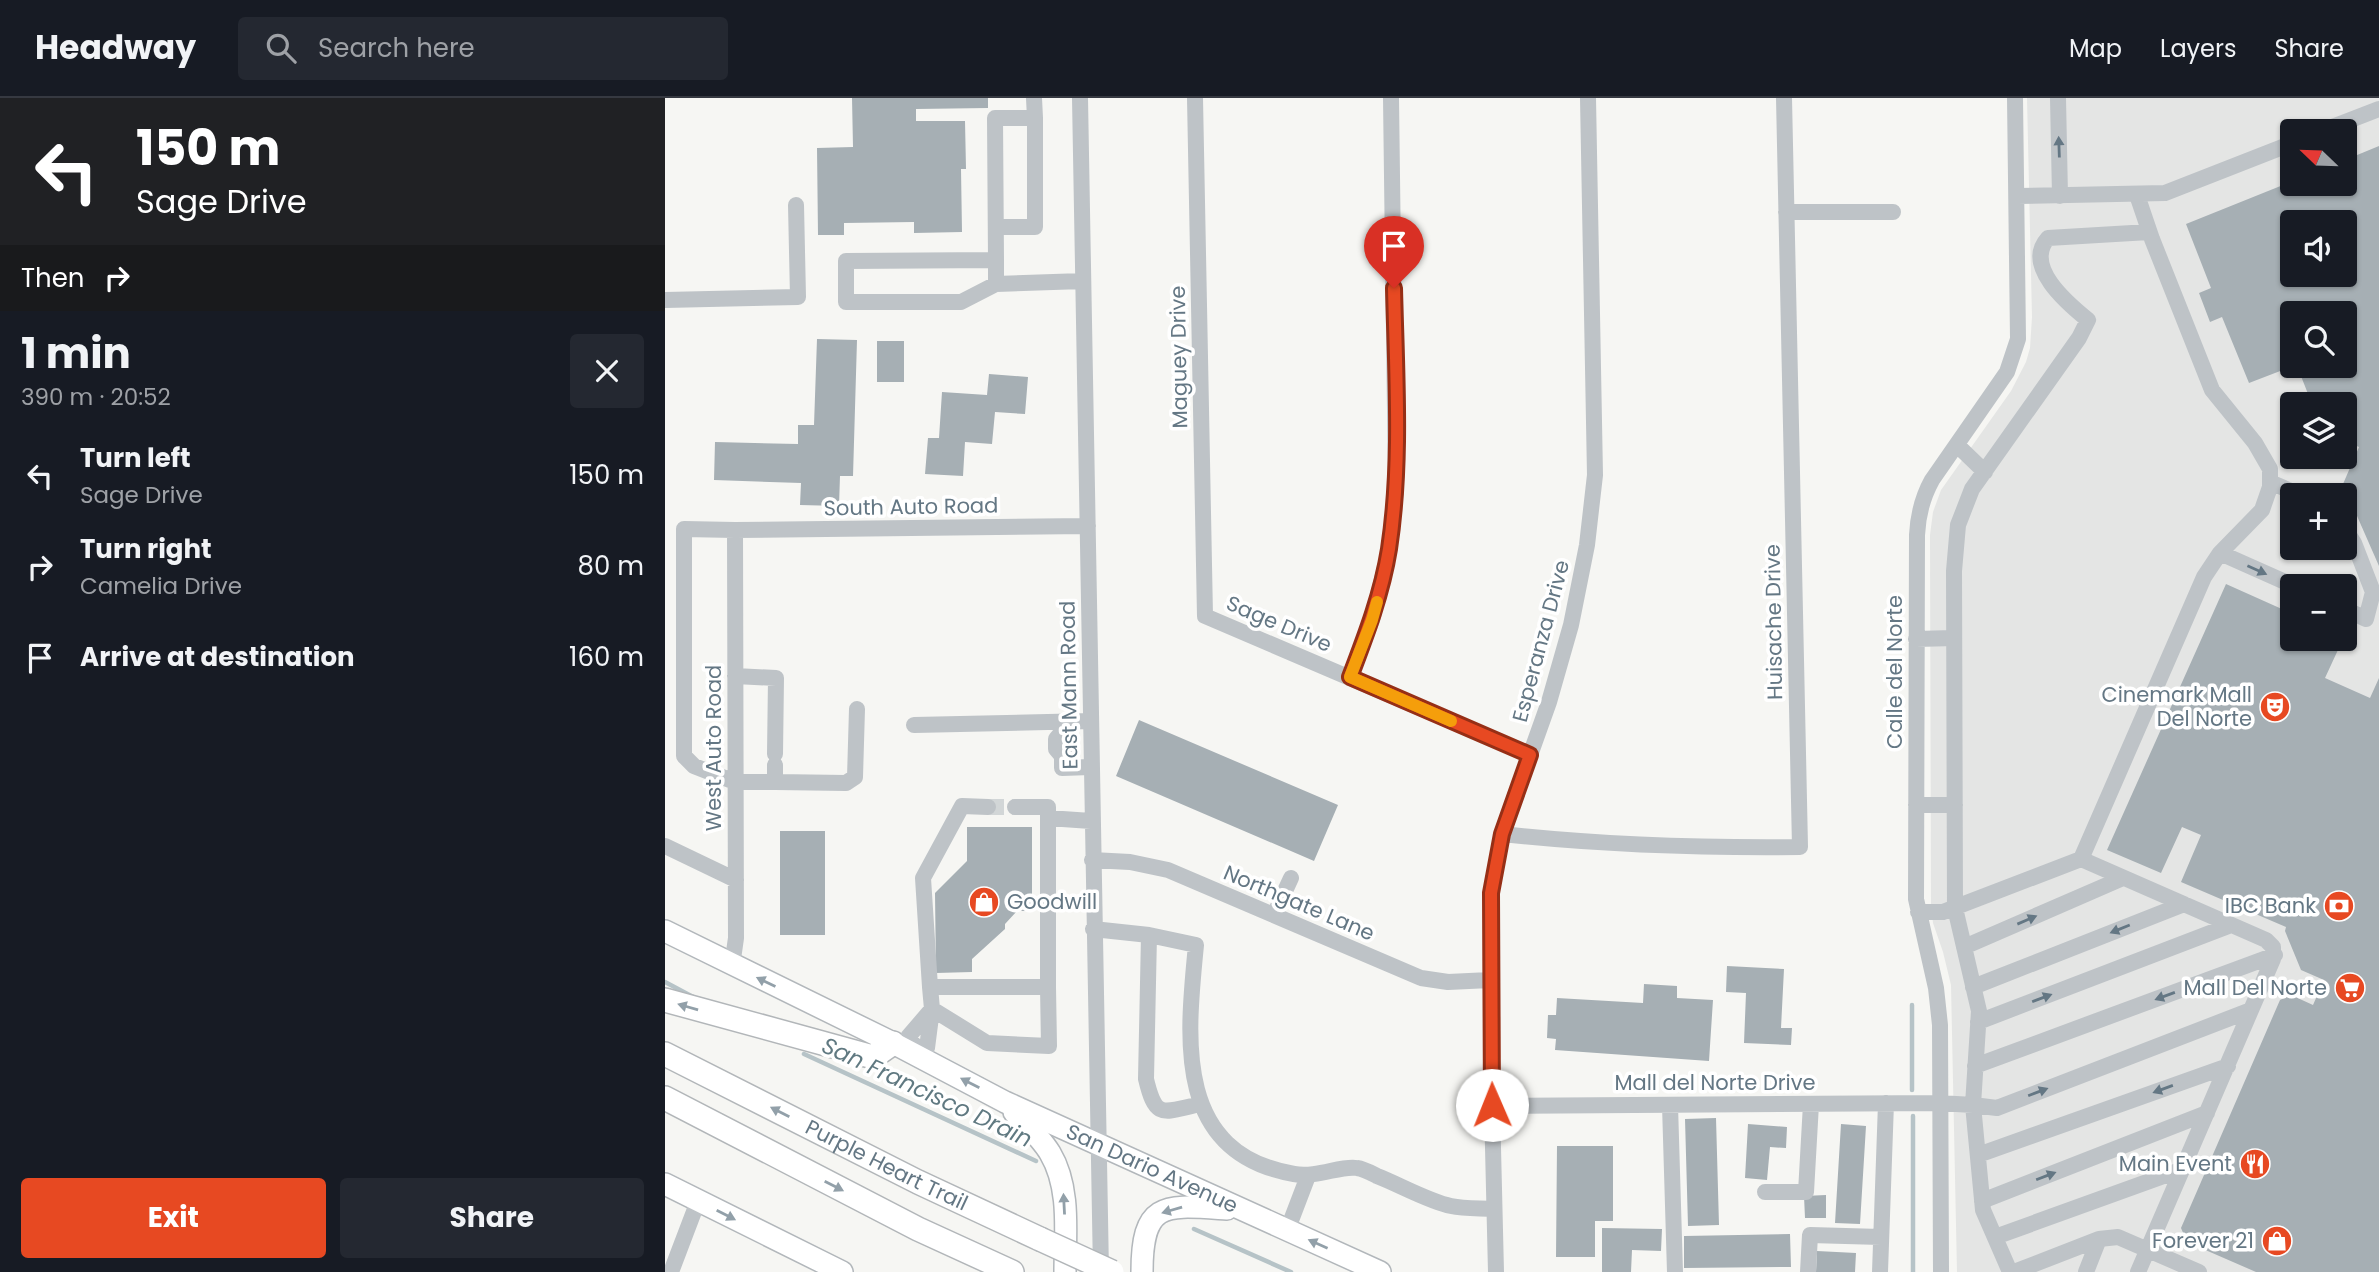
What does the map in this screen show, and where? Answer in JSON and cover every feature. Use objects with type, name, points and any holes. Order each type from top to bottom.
[{"type":"highway","points":[[665,1000],[873,1057],[906,1047]]},
{"type":"highway","name":"Purple Heart Trail","points":[[665,1054],[918,1182],[1112,1272]]},
{"type":"highway","name":"Purple Heart Trail","points":[[665,1098],[918,1229],[1012,1272]]},
{"type":"main road","name":"San Dario Avenue","points":[[665,931],[732,966],[906,1047],[1005,1102],[1380,1272]]},
{"type":"main road","points":[[1005,1102],[1050,1152],[1060,1176],[1065,1202],[1065,1272]]},
{"type":"main road","points":[[665,1184],[834,1270]]},
{"type":"main road","points":[[1142,1272],[1142,1242],[1146,1229],[1155,1217],[1172,1207],[1239,1210]]},
{"type":"street","points":[[996,227],[1035,227],[1034,98]]},
{"type":"street","name":"East Mann Road","points":[[1080,98],[1101,1272]]},
{"type":"street","name":"Maguey Drive","points":[[1195,98],[1205,616]]},
{"type":"street","points":[[1350,677],[1372,620],[1389,551],[1396,489],[1391,98]]},
{"type":"street","name":"Esperanza Drive","points":[[1496,1272],[1490,980],[1491,893],[1502,834],[1549,702],[1571,625],[1587,545],[1595,475],[1588,98]]},
{"type":"street","name":"Huisache Drive","points":[[1502,834],[1584,843],[1671,847],[1800,847],[1784,98]]},
{"type":"street","name":"Calle del Norte","points":[[1941,1272],[1940,1025],[1938,1000],[1918,912],[1916,639],[1919,513],[1932,480],[2007,372],[2018,339],[2015,98]]},
{"type":"street","points":[[2058,98],[2060,196]]},
{"type":"street","points":[[2353,119],[2379,109]]},
{"type":"street","points":[[996,284],[995,118],[1035,118]]},
{"type":"street","points":[[2017,197],[2165,194],[2280,148]]},
{"type":"street","points":[[1918,912],[1943,912],[2081,859],[2204,577],[2220,553],[2262,510],[2267,499],[2270,469],[2212,390],[2137,195]]},
{"type":"street","points":[[665,300],[798,297],[796,205]]},
{"type":"street","points":[[1786,212],[1893,212]]},
{"type":"street","points":[[2149,232],[2048,238],[2042,244],[2039,253],[2041,264],[2050,282],[2069,304],[2088,320],[2073,347],[1972,489],[1958,525],[1954,571],[1955,908],[1979,1011],[1973,1105],[1983,1210],[2012,1272],[2042,1266],[2099,1239],[2118,1237],[2181,1268],[2199,1272]]},
{"type":"street","points":[[996,260],[846,261],[846,302],[961,302],[996,284],[1083,281]]},
{"type":"street","points":[[1957,445],[1985,472]]},
{"type":"street","points":[[2270,482],[2280,486]]},
{"type":"street","name":"South Auto Road","points":[[736,782],[694,766],[684,756],[684,529],[1088,526]]},
{"type":"street","name":"West Auto Road","points":[[732,966],[736,937],[734,530]]},
{"type":"street","points":[[2357,551],[2373,592],[2366,619],[2357,615]]},
{"type":"street","points":[[2220,553],[2280,580]]},
{"type":"street","name":"Sage Drive","points":[[1205,616],[1530,755]]},
{"type":"street","points":[[1916,639],[1954,638]]},
{"type":"street","points":[[735,676],[776,678],[775,767]]},
{"type":"street","points":[[736,782],[775,767],[846,783],[855,777],[857,709]]},
{"type":"street","points":[[914,724],[1063,727],[1090,721]]},
{"type":"street","points":[[1063,727],[1056,738],[1056,748],[1062,756],[1062,768],[1090,767]]},
{"type":"street","points":[[1916,805],[1955,805]]},
{"type":"street","points":[[906,1047],[927,1048],[932,1009],[923,878],[961,806],[988,807]]},
{"type":"street","points":[[932,1009],[987,1043],[1049,1046],[1048,807],[1015,807]]},
{"type":"street","points":[[1048,818],[1091,821]]},
{"type":"street","points":[[665,846],[736,880]]},
{"type":"street","points":[[2081,859],[2270,943],[2275,955],[2138,1272]]},
{"type":"street","name":"Northgate Lane","points":[[1092,860],[1130,862],[1168,870],[1421,978],[1448,982],[1490,980]]},
{"type":"street","points":[[1274,915],[1291,878]]},
{"type":"street","points":[[1964,947],[2123,878]]},
{"type":"street","points":[[1973,987],[2184,904]]},
{"type":"street","points":[[1978,1022],[2231,925]]},
{"type":"street","points":[[1093,929],[1149,935],[1196,945],[1189,1041],[1196,1093],[1208,1121],[1230,1146],[1253,1161],[1291,1174],[1308,1176],[1356,1167],[1450,1206],[1494,1209]]},
{"type":"street","points":[[1149,935],[1146,1079],[1151,1101],[1156,1108],[1167,1111],[1201,1104]]},
{"type":"street","points":[[1975,1066],[2275,955]]},
{"type":"street","points":[[930,987],[1048,987]]},
{"type":"street","name":"Mall del Norte Drive","points":[[1492,1105],[1939,1103],[1997,1108],[2252,1010]]},
{"type":"street","points":[[1978,1155],[2228,1066]]},
{"type":"street","points":[[1880,1272],[1886,1103]]},
{"type":"street","points":[[1670,1104],[1675,1272]]},
{"type":"street","points":[[1765,1192],[1806,1192],[1811,1104]]},
{"type":"street","points":[[1982,1201],[2207,1113]]},
{"type":"street","points":[[1995,1237],[2183,1169]]},
{"type":"street","points":[[1287,1231],[1308,1176]]},
{"type":"street","points":[[670,1265],[698,1201]]},
{"type":"street","points":[[1808,1272],[1810,1235],[1881,1237]]},
{"type":"street","points":[[2086,1272],[2099,1239]]},
{"type":"shaded area","points":[[2027,98],[2379,98],[2379,1272],[1957,1272],[1951,985],[1933,923],[1931,905],[1930,535],[1933,512],[1941,490],[2011,391],[2030,348],[2032,317]]},
{"type":"building","points":[[852,98],[988,98],[988,108],[916,109],[916,121],[965,121],[966,169],[961,169],[962,232],[914,233],[914,222],[844,223],[844,235],[818,235],[817,148],[853,147]]},
{"type":"building","points":[[2379,146],[2379,566],[2357,516],[2357,483],[2343,483],[2349,469],[2357,469],[2357,392],[2307,392],[2302,378],[2357,378],[2357,301],[2280,301],[2280,371],[2249,383],[2222,317],[2210,322],[2199,293],[2211,288],[2186,224],[2280,186],[2280,196],[2357,196],[2357,155]]},
{"type":"building","points":[[817,339],[857,340],[853,476],[840,476],[839,506],[800,505],[801,483],[714,480],[715,442],[798,444],[798,425],[814,425]]},
{"type":"building","points":[[877,341],[904,341],[904,382],[877,382]]},
{"type":"building","points":[[989,374],[1028,377],[1025,414],[995,412],[992,444],[965,442],[963,476],[925,474],[928,438],[939,438],[942,392],[987,395]]},
{"type":"building","name":"Mall Del Norte","points":[[2226,584],[2280,608],[2280,651],[2337,651],[2325,678],[2370,698],[2379,678],[2379,1272],[2256,1272],[2187,1242],[2181,1228],[2280,1000],[2291,995],[2313,1005],[2324,980],[2301,970],[2285,931],[2286,927],[2181,882],[2201,835],[2182,827],[2161,873],[2107,850]]},
{"type":"building","points":[[1139,720],[1338,805],[1314,861],[1116,776]]},
{"type":"building","name":"Goodwill","points":[[967,827],[1032,827],[1032,911],[1017,911],[1005,924],[1005,929],[972,959],[972,972],[936,973],[935,893],[967,861]]},
{"type":"building","points":[[780,831],[825,831],[825,935],[780,935]]},
{"type":"building","points":[[1727,966],[1784,969],[1781,1028],[1792,1028],[1791,1045],[1744,1043],[1746,993],[1726,992]]},
{"type":"building","points":[[1644,984],[1677,986],[1677,998],[1713,1000],[1709,1061],[1555,1050],[1556,1039],[1547,1038],[1548,1015],[1556,1015],[1557,998],[1643,1003]]},
{"type":"building","points":[[1716,1118],[1719,1225],[1688,1226],[1685,1119]]},
{"type":"building","points":[[1748,1124],[1787,1127],[1786,1148],[1770,1147],[1767,1180],[1745,1178]]},
{"type":"building","points":[[1841,1124],[1866,1126],[1860,1224],[1835,1223]]},
{"type":"building","points":[[1557,1146],[1613,1146],[1613,1221],[1595,1221],[1595,1257],[1556,1257]]},
{"type":"building","points":[[1826,1195],[1826,1218],[1805,1218],[1804,1196]]},
{"type":"building","points":[[1602,1228],[1662,1229],[1661,1251],[1632,1250],[1631,1272],[1602,1272]]},
{"type":"building","points":[[1790,1234],[1791,1267],[1684,1268],[1684,1236]]},
{"type":"building","points":[[1817,1251],[1856,1253],[1855,1272],[1816,1272]]},
{"type":"waterway","name":"San Francisco Drain","points":[[665,982],[695,998]]},
{"type":"waterway","points":[[1912,1005],[1912,1090]]},
{"type":"waterway","name":"San Francisco Drain","points":[[804,1054],[1036,1161]]},
{"type":"waterway","points":[[1913,1116],[1913,1272]]},
{"type":"waterway","name":"San Francisco Drain","points":[[1194,1229],[1291,1272]]},
{"type":"tunnel","points":[[988,807],[1015,807]]},
{"type":"slow traffic","points":[[1377,602],[1350,677],[1451,721]]},
{"type":"place","name":"Cinemark Mall Del Norte","points":[[2275,707]]},
{"type":"place","name":"Goodwill","points":[[984,902]]},
{"type":"place","name":"IBC Bank","points":[[2339,906]]},
{"type":"place","name":"Mall Del Norte","points":[[2350,988]]},
{"type":"place","name":"Main Event","points":[[2255,1164]]},
{"type":"place","name":"Forever 21","points":[[2277,1241]]},
{"type":"route","points":[[1394,288],[1397,423],[1394,510],[1389,551],[1372,620],[1350,677],[1530,755],[1502,834],[1491,893],[1492,1105]]}]
